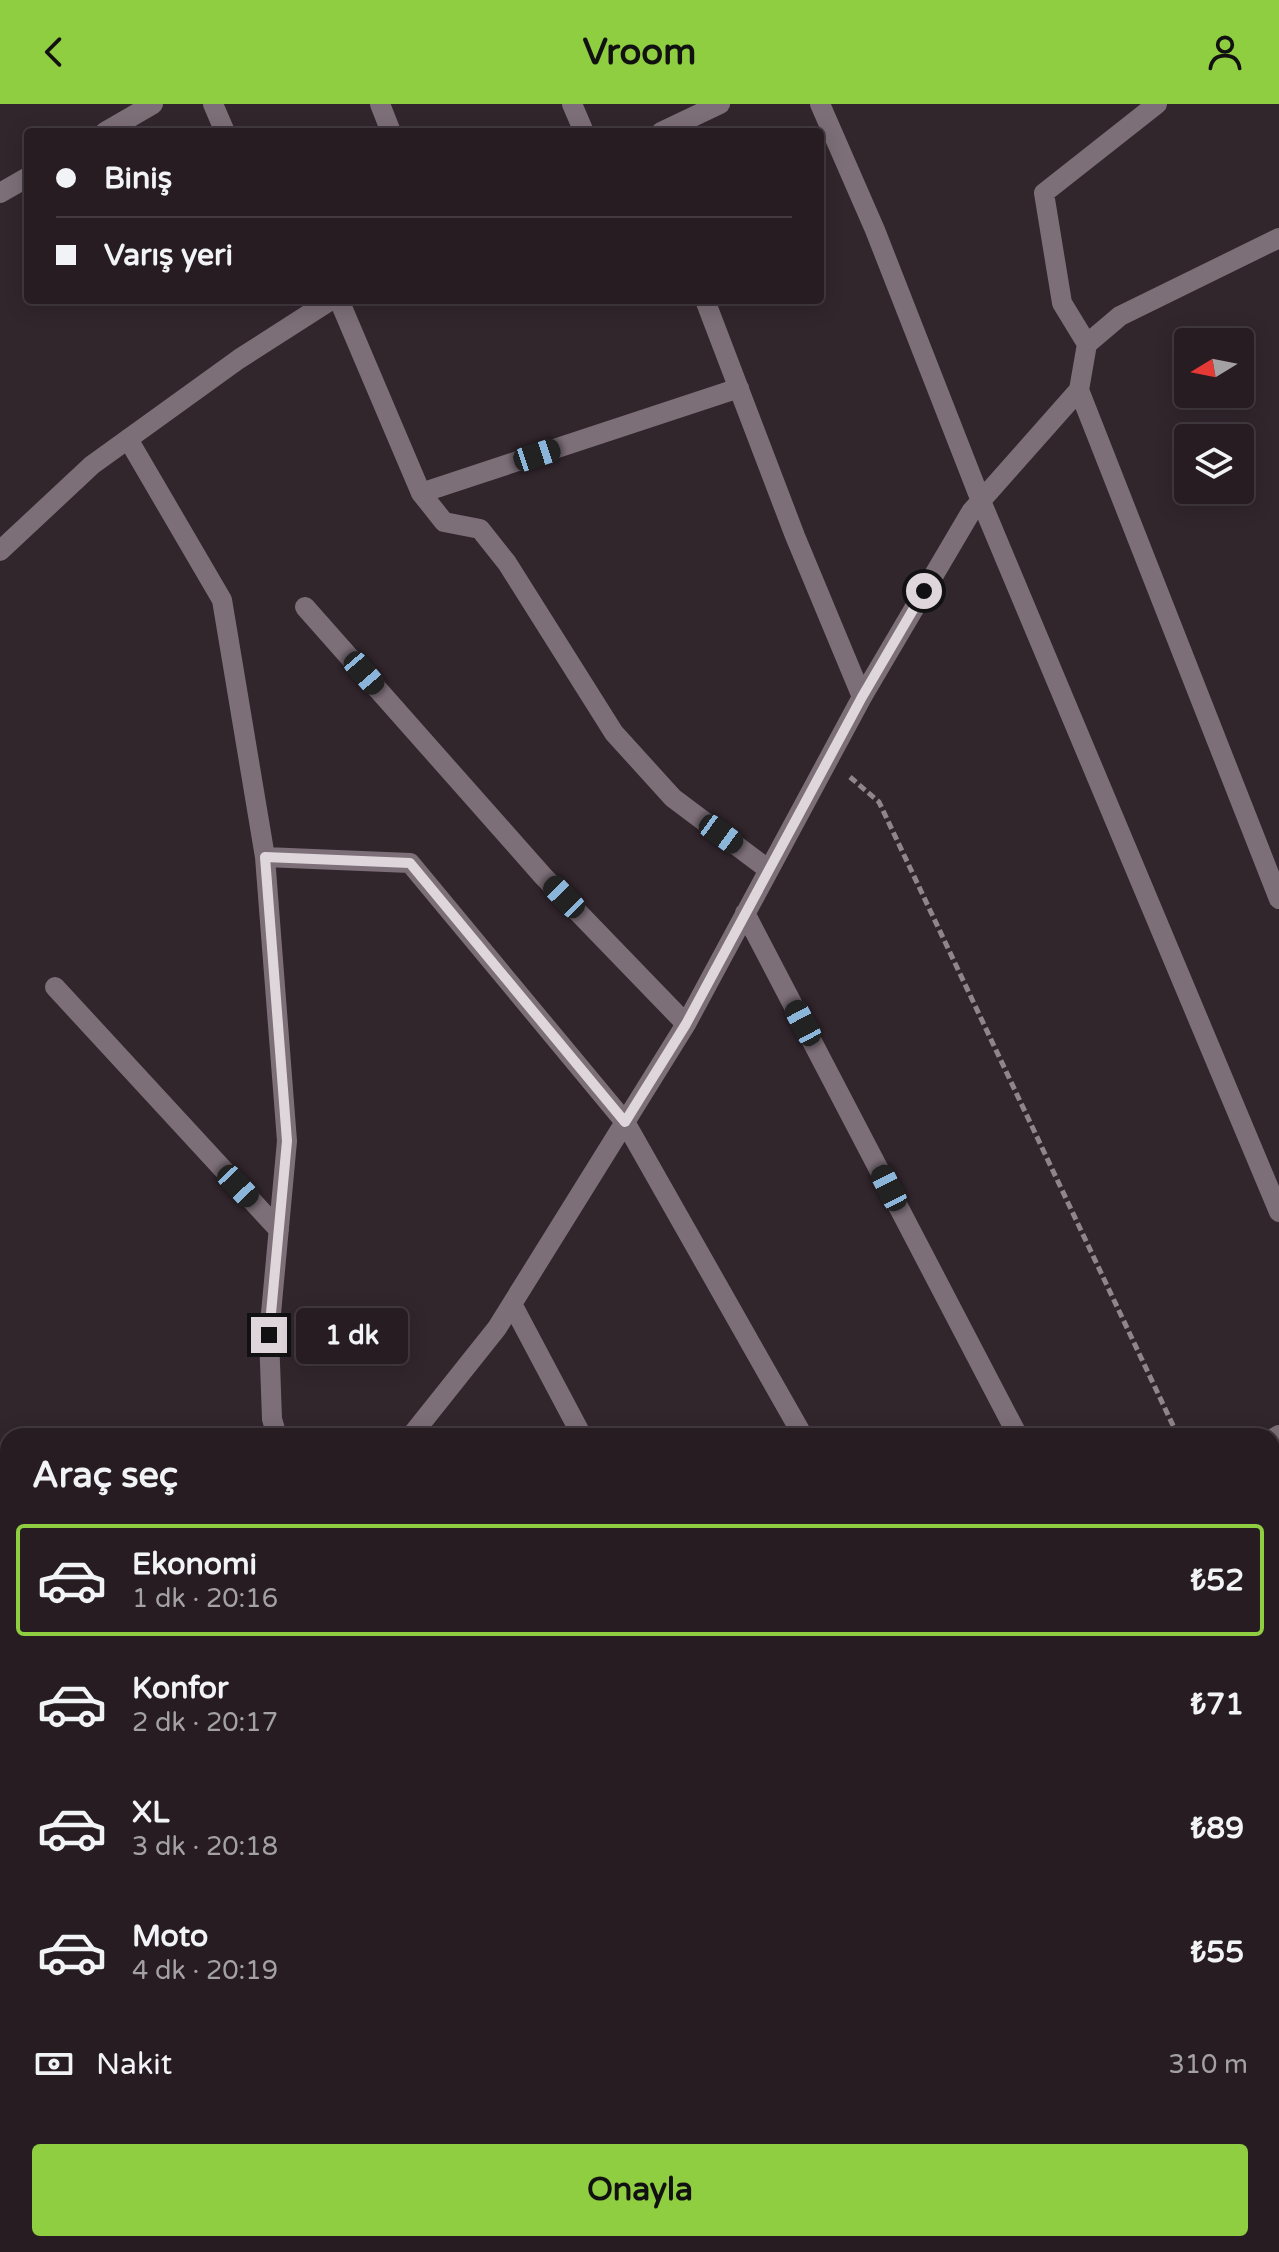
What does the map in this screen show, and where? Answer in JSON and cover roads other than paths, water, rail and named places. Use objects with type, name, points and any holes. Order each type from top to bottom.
[{"type":"street","points":[[112,128],[153,104]]},
{"type":"street","points":[[213,104],[223,128]]},
{"type":"street","points":[[380,104],[389,128]]},
{"type":"street","points":[[572,104],[582,128]]},
{"type":"street","points":[[669,128],[720,104]]},
{"type":"street","points":[[820,104],[875,230],[981,501],[1279,1212]]},
{"type":"street","points":[[1087,344],[1062,303],[1044,193],[1157,104]]},
{"type":"street","points":[[0,193],[24,179]]},
{"type":"street","points":[[1279,238],[1120,316],[1087,344],[1079,390],[1279,899]]},
{"type":"street","points":[[341,304],[421,493],[444,522],[480,529],[507,563],[614,733],[673,798],[769,870]]},
{"type":"street","points":[[707,304],[795,536],[862,697]]},
{"type":"street","points":[[3,542],[92,465],[239,359],[303,308]]},
{"type":"street","points":[[421,493],[739,388]]},
{"type":"street","points":[[417,1428],[497,1328],[686,1024],[862,697],[971,512],[1079,390]]},
{"type":"street","points":[[128,439],[222,600],[265,857],[287,1141],[269,1335],[275,1428]]},
{"type":"street","points":[[305,607],[543,876],[686,1024]]},
{"type":"street","points":[[265,857],[410,863],[625,1122],[798,1428]]},
{"type":"street","points":[[745,913],[1014,1428]]},
{"type":"street","points":[[55,987],[279,1230]]},
{"type":"street","points":[[512,1304],[578,1428]]}]
